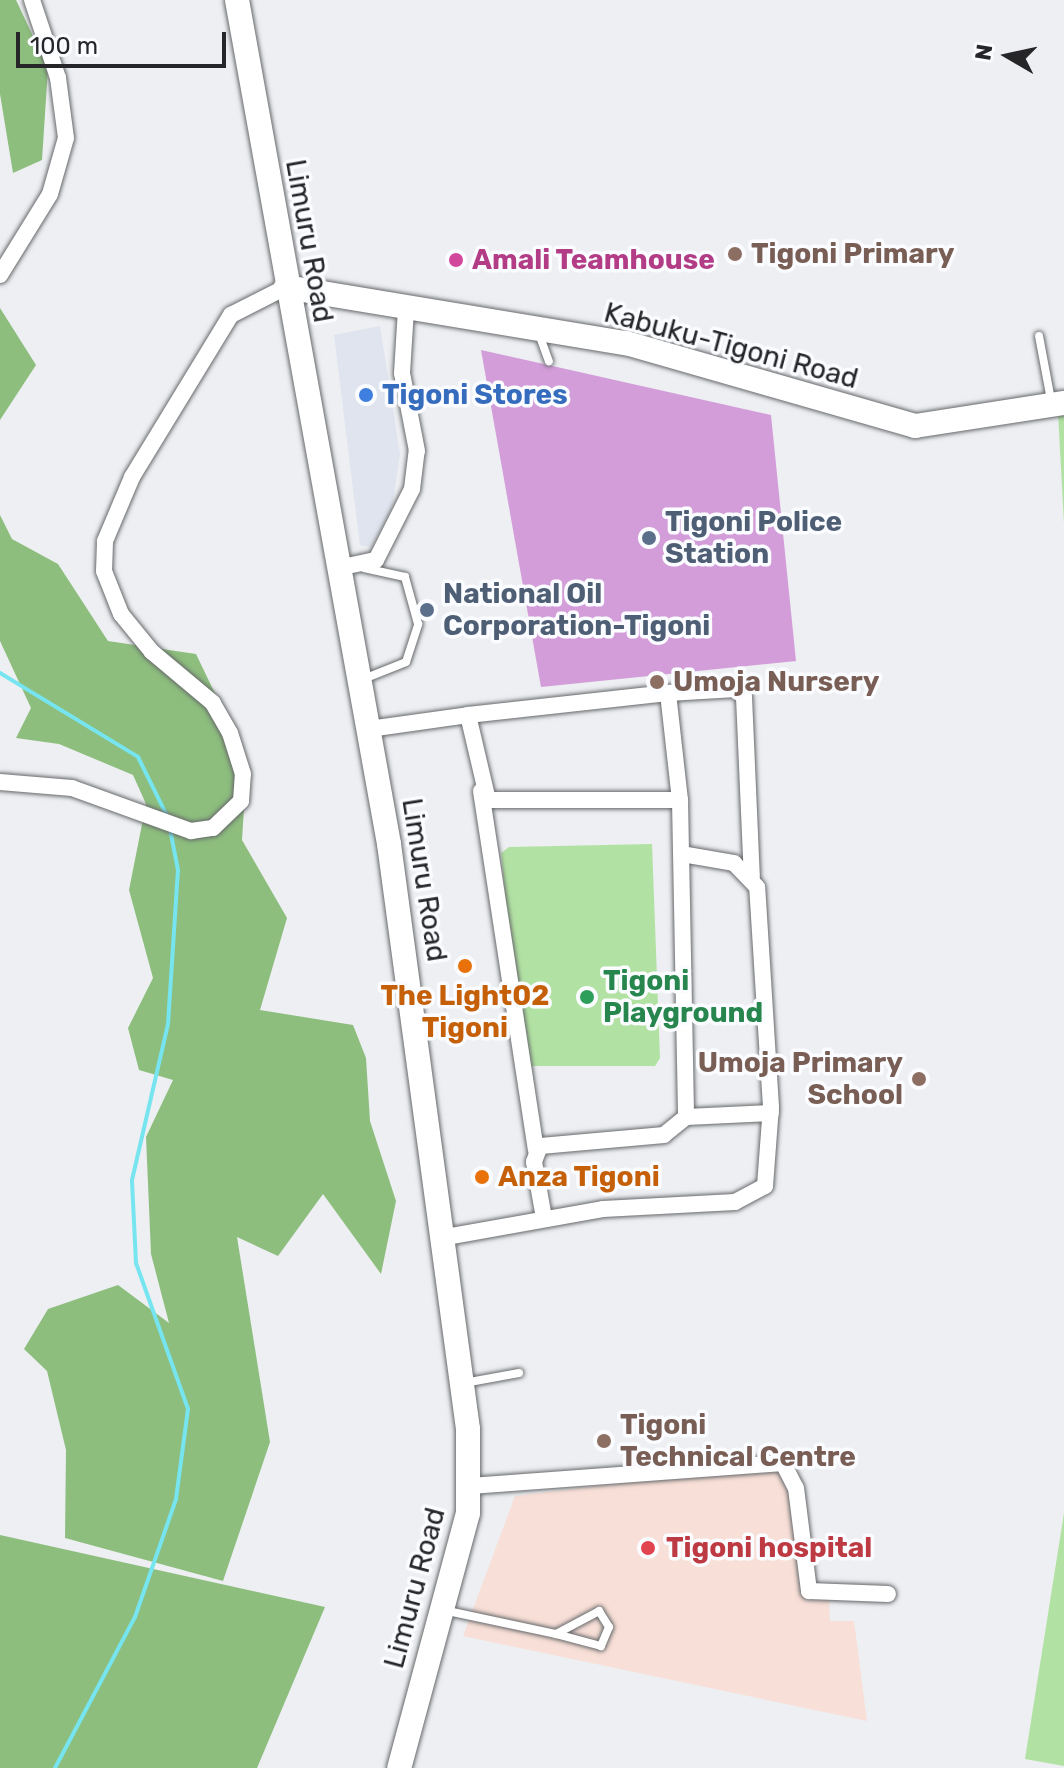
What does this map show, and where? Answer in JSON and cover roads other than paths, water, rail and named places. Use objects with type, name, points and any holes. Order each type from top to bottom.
[{"type":"main road","name":"Limuru Road","points":[[237,0],[286,287],[349,567],[359,680],[446,1237],[463,1383],[470,1486],[442,1610],[399,1768]]},
{"type":"main road","name":"Kabuku-Tigoni Road","points":[[286,287],[406,310],[626,343],[915,426],[1058,404]]},
{"type":"street","points":[[0,275],[50,194],[66,138],[58,78],[32,0]]},
{"type":"street","points":[[0,782],[72,788],[191,831],[213,828],[241,801],[243,774],[230,733],[213,703],[121,614],[104,571],[105,541],[132,477],[231,315],[286,287]]},
{"type":"street","points":[[349,567],[381,553],[412,489],[417,451],[402,373],[406,310]]},
{"type":"street","points":[[369,729],[668,693],[736,689],[744,697],[752,877],[771,1113],[769,1171],[753,1198],[544,1218],[446,1237]]},
{"type":"street","points":[[668,693],[680,800],[686,1117]]},
{"type":"street","points":[[468,715],[544,1218]]},
{"type":"street","points":[[481,791],[502,801],[680,800]]},
{"type":"street","points":[[682,854],[734,863],[752,877]]},
{"type":"street","points":[[536,1150],[553,1142],[664,1135],[686,1117],[771,1113]]},
{"type":"street","points":[[470,1486],[778,1461],[787,1465],[796,1488],[809,1591],[888,1594]]},
{"type":"lane","points":[[538,330],[549,361]]},
{"type":"lane","points":[[1039,336],[1058,404]]},
{"type":"lane","points":[[349,567],[405,577],[418,624],[406,662],[359,680]]},
{"type":"lane","points":[[463,1383],[519,1373]]},
{"type":"lane","points":[[442,1610],[601,1646],[608,1619],[592,1611],[556,1634]]},
{"type":"waterway","points":[[0,673],[138,757],[167,816]]},
{"type":"waterway","points":[[55,1768],[135,1617],[176,1499],[188,1409],[136,1263],[132,1180],[168,1024],[178,870],[170,829]]},
{"type":"place","name":"Tigoni Primary","points":[[735,254]]},
{"type":"place","name":"Amali Teamhouse","points":[[456,260]]},
{"type":"place","name":"Tigoni Stores","points":[[366,395]]},
{"type":"place","name":"Tigoni Police Station","points":[[649,538]]},
{"type":"place","name":"National Oil Corporation-Tigoni","points":[[427,610]]},
{"type":"place","name":"Umoja Nursery","points":[[657,682]]},
{"type":"place","name":"The Light02 Tigoni","points":[[465,966]]},
{"type":"place","name":"Tigoni Playground","points":[[587,997]]},
{"type":"place","name":"Umoja Primary School","points":[[919,1079]]},
{"type":"place","name":"Anza Tigoni","points":[[482,1177]]},
{"type":"place","name":"Tigoni Technical Centre","points":[[604,1441]]},
{"type":"place","name":"Tigoni hospital","points":[[648,1548]]}]
